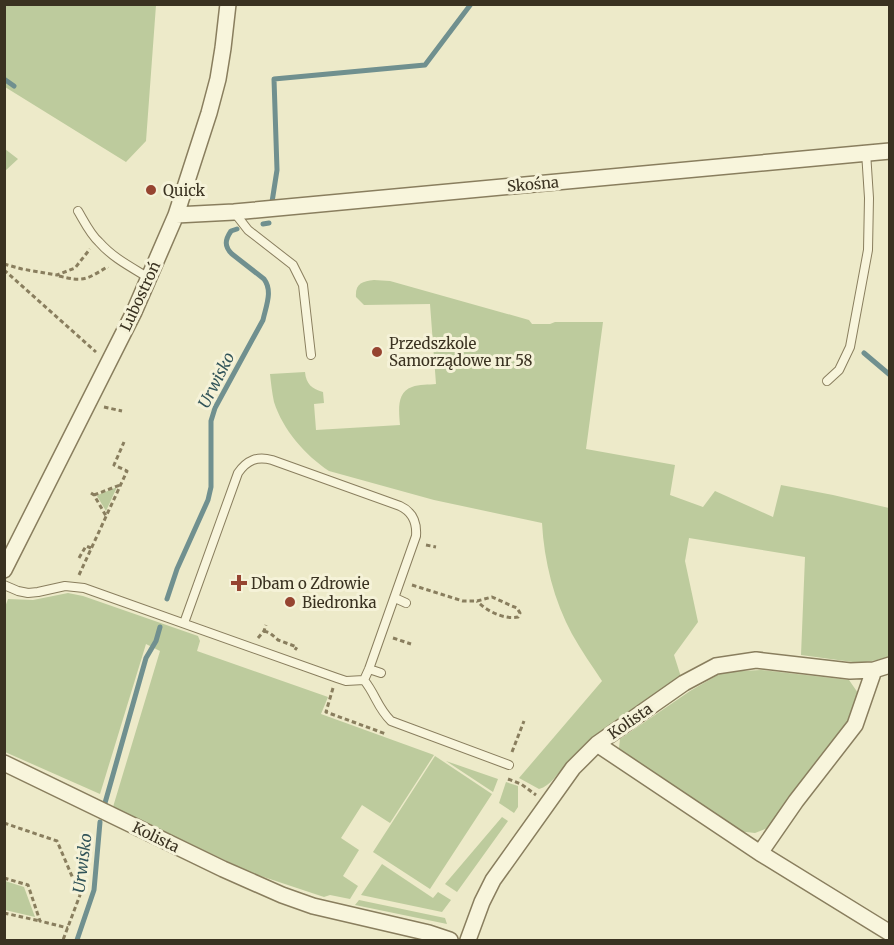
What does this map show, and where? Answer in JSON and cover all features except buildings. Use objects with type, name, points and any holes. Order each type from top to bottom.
[{"type":"street","name":"Lubostroń","points":[[4,570],[134,312],[176,215],[218,79],[224,48],[228,4]]},
{"type":"street","name":"Skośna","points":[[176,215],[234,212],[890,151]]},
{"type":"street","name":"Kolista","points":[[468,940],[482,902],[496,874],[573,768],[597,744],[684,683],[716,666],[756,660],[850,671],[874,670],[890,665]]},
{"type":"street","points":[[760,853],[796,801],[855,725],[874,670]]},
{"type":"street","points":[[597,744],[760,853],[890,933]]},
{"type":"street","name":"Kolista","points":[[4,763],[223,869],[282,895],[321,908],[450,940]]},
{"type":"lane","points":[[827,381],[839,370],[850,347],[868,250],[869,198],[866,152]]},
{"type":"lane","points":[[78,211],[97,241],[121,261],[149,278]]},
{"type":"lane","points":[[234,212],[248,230],[293,265],[303,285],[311,355]]},
{"type":"lane","points":[[184,623],[238,473],[245,464],[255,458],[278,461],[400,506],[411,514],[416,527],[416,536],[364,680]]},
{"type":"lane","points":[[4,585],[28,593],[57,587],[77,586],[346,681],[364,680]]},
{"type":"lane","points":[[394,598],[406,603]]},
{"type":"lane","points":[[369,669],[381,673]]},
{"type":"lane","points":[[364,680],[373,691],[381,710],[391,721],[508,764]]},
{"type":"path","points":[[57,275],[75,268],[97,241]]},
{"type":"path","points":[[4,264],[75,280],[87,279],[107,267],[115,270]]},
{"type":"path","points":[[4,270],[107,362]]},
{"type":"path","points":[[99,406],[122,411]]},
{"type":"path","points":[[78,577],[127,471],[114,465],[124,442]]},
{"type":"path","points":[[106,516],[92,494],[120,485]]},
{"type":"path","points":[[79,558],[86,546],[91,549]]},
{"type":"path","points":[[408,584],[459,600],[477,601],[489,597],[496,598],[517,608],[520,613],[515,618],[505,617],[477,601]]},
{"type":"path","points":[[257,640],[266,625]]},
{"type":"path","points":[[397,639],[411,644]]},
{"type":"path","points":[[337,678],[326,712],[391,736]]},
{"type":"path","points":[[508,764],[524,721]]},
{"type":"path","points":[[4,823],[57,841],[80,895],[63,940]]},
{"type":"path","points":[[4,878],[28,885],[40,921]]},
{"type":"path","points":[[4,913],[68,928]]},
{"type":"green space","points":[[4,5],[156,5],[146,141],[126,162],[5,87]]},
{"type":"green space","points":[[5,149],[18,159],[5,171]]},
{"type":"green space","points":[[390,281],[529,320],[532,324],[603,322],[586,449],[675,465],[670,495],[703,507],[715,491],[773,517],[781,485],[889,508],[889,658],[860,663],[801,655],[805,557],[689,538],[685,561],[698,622],[674,655],[681,677],[607,729],[547,785],[539,789],[519,778],[602,681],[572,634],[560,608],[545,552],[542,523],[434,500],[329,471],[296,441],[283,422],[274,402],[270,374],[305,372],[310,385],[323,392],[324,403],[314,404],[316,430],[400,425],[400,403],[403,393],[415,386],[436,384],[430,304],[364,305],[356,297],[358,286],[363,282]]},
{"type":"green space","points":[[117,487],[106,511],[97,496]]},
{"type":"green space","points":[[68,593],[83,596],[198,636],[200,641],[197,651],[328,697],[321,714],[434,755],[390,823],[362,805],[341,838],[359,850],[343,876],[358,886],[350,899],[330,895],[324,897],[252,873],[113,807],[160,651],[146,644],[100,794],[5,752],[5,607],[8,599],[33,600]]},
{"type":"green space","points":[[761,670],[849,680],[858,693],[847,726],[770,827],[755,833],[737,831],[621,756],[620,739],[690,691],[723,672]]},
{"type":"green space","points":[[435,756],[492,794],[430,889],[373,852]]},
{"type":"green space","points":[[446,761],[498,779],[493,792]]},
{"type":"green space","points":[[506,782],[518,786],[518,807],[514,813],[499,803]]},
{"type":"green space","points":[[502,817],[508,821],[457,892],[445,884]]},
{"type":"green space","points":[[382,864],[433,898],[438,892],[451,900],[442,912],[361,895]]},
{"type":"green space","points":[[5,881],[24,887],[35,917],[5,910]]},
{"type":"green space","points":[[359,900],[445,918],[447,924],[355,905]]},
{"type":"waterway","name":"Urwisko","points":[[272,202],[277,170],[274,79],[425,65],[471,4]]},
{"type":"waterway","points":[[4,79],[14,86]]},
{"type":"waterway","name":"Urwisko","points":[[263,224],[269,223]]},
{"type":"waterway","name":"Urwisko","points":[[167,599],[177,569],[208,500],[211,487],[211,421],[215,408],[263,320],[267,304],[268,288],[264,279],[232,254],[228,248],[226,243],[228,237],[231,231],[237,229]]},
{"type":"waterway","points":[[864,353],[890,375]]},
{"type":"waterway","name":"Urwisko","points":[[105,803],[146,658],[156,641],[160,627]]},
{"type":"waterway","name":"Urwisko","points":[[77,940],[94,890],[100,822]]},
{"type":"place","name":"Quick","points":[[151,190]]},
{"type":"place","name":"Przedszkole Samorządowe nr 58","points":[[377,352]]},
{"type":"place","name":"Dbam o Zdrowie","points":[[239,583]]},
{"type":"place","name":"Biedronka","points":[[290,602]]}]
